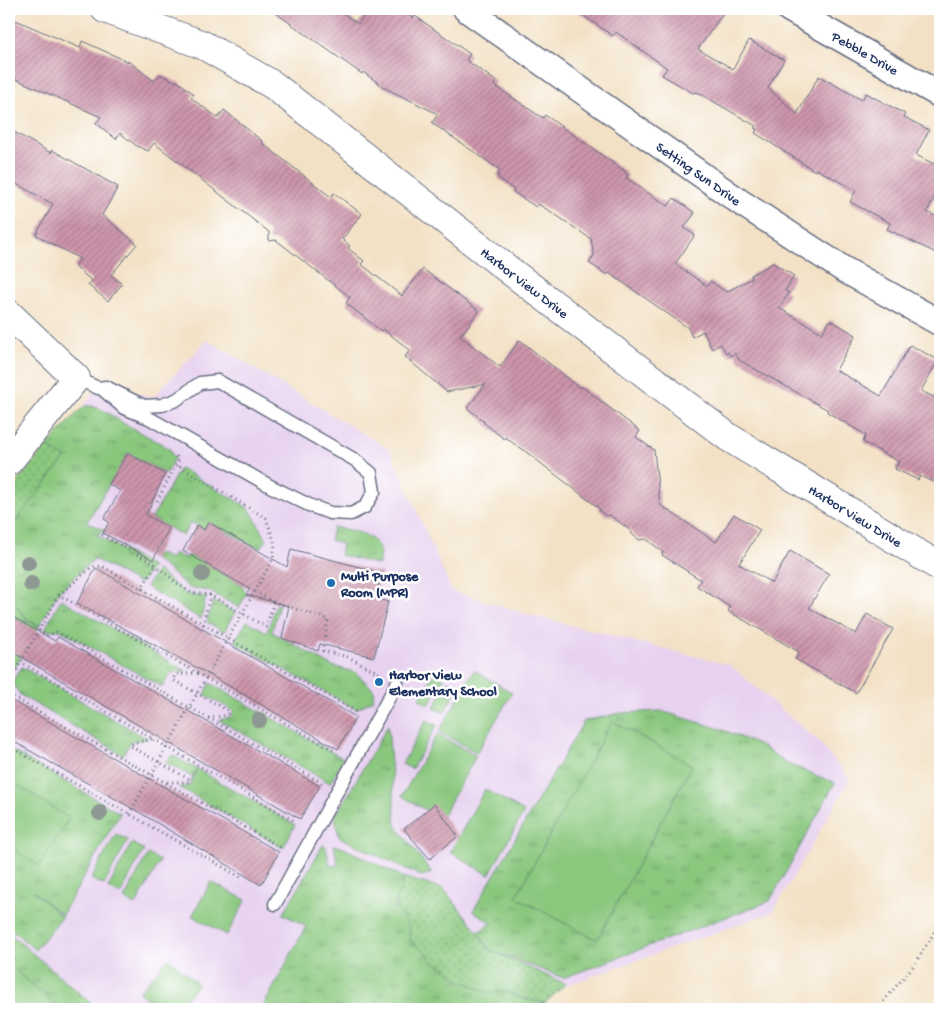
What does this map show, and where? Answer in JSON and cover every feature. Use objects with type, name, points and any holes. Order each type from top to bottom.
[{"type":"street","name":"Harbor View Drive","points":[[105,9],[203,45],[273,85],[509,270],[728,437],[940,567]]},
{"type":"street","name":"Setting Sun Drive","points":[[466,9],[740,202],[843,269],[940,323]]},
{"type":"street","name":"Pebble Drive","points":[[790,9],[940,95]]},
{"type":"street","points":[[9,314],[92,385],[9,461]]},
{"type":"lane","points":[[218,381],[355,460],[370,473],[374,492],[364,508],[351,514],[330,512],[311,506],[272,487],[149,418],[124,408],[92,385],[106,387],[144,406],[162,405],[176,400],[200,383],[218,381]]},
{"type":"lane","points":[[275,904],[397,683]]},
{"type":"path","points":[[157,501],[179,460],[175,454]]},
{"type":"path","points":[[129,814],[273,559],[275,544],[266,518],[177,464]]},
{"type":"path","points":[[102,535],[156,565],[179,585],[192,593],[210,595],[266,627],[274,602]]},
{"type":"path","points":[[142,589],[156,565]]},
{"type":"path","points":[[9,683],[59,595],[92,567],[102,566],[358,713]]},
{"type":"path","points":[[255,592],[274,602],[328,619],[323,651],[348,657],[397,683]]},
{"type":"path","points":[[59,595],[335,751]]},
{"type":"path","points":[[203,625],[210,595]]},
{"type":"path","points":[[39,630],[46,636],[57,632],[322,783]]},
{"type":"path","points":[[24,664],[296,822]]},
{"type":"path","points":[[9,671],[14,674]]},
{"type":"path","points":[[198,673],[175,675],[173,680],[229,711],[228,714],[208,718]]},
{"type":"path","points":[[9,694],[282,848]]},
{"type":"path","points":[[153,739],[133,743],[130,746],[189,779],[189,782],[165,782]]},
{"type":"path","points":[[9,746],[244,879]]},
{"type":"path","points":[[877,1009],[915,964],[940,923]]},
{"type":"path","points":[[9,956],[16,962]]},
{"type":"shaded area","name":"Harbor View Elementary School","points":[[207,340],[390,450],[452,591],[530,615],[730,665],[818,741],[850,779],[773,912],[559,988],[539,1009],[98,1009],[9,933],[9,494],[106,377],[132,392],[153,397]]},
{"type":"green space","points":[[85,406],[91,406],[104,411],[170,449],[175,457],[166,474],[128,453],[87,522],[105,530],[97,535],[152,567],[140,584],[94,559],[58,593],[39,626],[28,620],[9,601],[9,529],[65,458],[47,446]]},
{"type":"green space","points":[[47,446],[65,458],[9,530],[9,492]]},
{"type":"green space","points":[[180,468],[249,508],[267,540],[260,549],[208,522],[204,529],[191,522],[183,536],[152,518]]},
{"type":"green space","points":[[333,527],[360,533],[372,539],[380,551],[379,565],[340,555],[342,544],[330,540]]},
{"type":"green space","points":[[157,553],[171,559],[174,553],[185,558],[190,555],[240,584],[247,593],[239,608],[209,591],[189,588],[154,559]]},
{"type":"green space","points":[[157,570],[186,594],[206,597],[201,619],[146,587]]},
{"type":"green space","points":[[61,599],[187,671],[171,673],[162,687],[60,630],[45,629]]},
{"type":"green space","points":[[9,601],[17,607],[27,620],[39,626],[15,668],[9,664],[9,658],[27,625],[9,615]]},
{"type":"green space","points":[[213,601],[235,612],[224,632],[207,622]]},
{"type":"green space","points":[[276,604],[279,605],[272,632],[332,666],[355,672],[374,690],[373,700],[356,709],[234,642],[247,621],[267,632]]},
{"type":"green space","points":[[22,667],[148,739],[131,741],[123,755],[20,695],[13,684],[13,680]]},
{"type":"green space","points":[[474,670],[512,693],[477,753],[439,732]]},
{"type":"green space","points":[[434,673],[444,678],[429,705],[419,699]]},
{"type":"green space","points":[[448,681],[458,687],[444,713],[434,708]]},
{"type":"green space","points":[[210,683],[344,759],[330,783],[219,720],[231,717],[234,711],[205,695]]},
{"type":"green space","points":[[661,711],[721,729],[761,746],[786,763],[835,783],[770,901],[563,978],[490,950],[478,932],[492,923],[473,911],[584,721],[621,713]]},
{"type":"green space","points":[[426,720],[437,725],[412,769],[402,764]]},
{"type":"green space","points":[[612,721],[692,765],[597,940],[516,897]]},
{"type":"green space","points":[[388,725],[396,825],[432,873],[421,876],[339,837],[335,817]]},
{"type":"green space","points":[[437,734],[476,756],[441,819],[402,796]]},
{"type":"green space","points":[[9,749],[120,813],[62,915],[34,892],[62,917],[35,950],[9,927]]},
{"type":"green space","points":[[172,755],[197,769],[192,777],[165,762]]},
{"type":"green space","points":[[197,769],[295,825],[283,848],[179,787],[189,786]]},
{"type":"green space","points":[[9,780],[69,818],[39,866],[9,846]]},
{"type":"green space","points":[[485,789],[524,812],[489,875],[450,852]]},
{"type":"green space","points":[[116,834],[128,840],[104,885],[91,879]]},
{"type":"green space","points":[[132,843],[144,850],[120,895],[108,888]]},
{"type":"green space","points":[[323,845],[326,847],[330,866],[338,865],[334,845],[403,877],[401,891],[396,898],[409,927],[410,941],[428,954],[433,962],[444,967],[459,980],[491,993],[504,991],[524,999],[545,1003],[539,1009],[262,1009],[306,926],[283,914]]},
{"type":"green space","points":[[148,854],[160,861],[136,905],[124,899]]},
{"type":"green space","points":[[403,877],[444,889],[490,950],[566,984],[545,1003],[524,999],[504,991],[491,993],[459,980],[444,967],[433,962],[428,954],[410,941],[409,927],[397,909],[396,898],[401,891]]},
{"type":"green space","points":[[211,882],[246,900],[227,935],[192,916]]},
{"type":"green space","points":[[9,933],[98,1009],[9,1009]]},
{"type":"green space","points":[[168,958],[198,984],[176,1009],[159,1009],[139,992]]},
{"type":"green space","points":[[9,965],[61,1009],[9,1009]]},
{"type":"building","points":[[270,9],[337,9],[358,24],[369,9],[399,9],[413,18],[415,16],[470,54],[466,60],[496,81],[494,85],[543,118],[545,115],[626,172],[628,175],[626,178],[668,206],[674,198],[695,213],[684,228],[695,235],[675,264],[707,286],[710,281],[726,292],[752,278],[751,275],[773,263],[794,276],[785,291],[789,293],[779,308],[822,333],[830,320],[856,335],[836,370],[881,396],[910,345],[938,360],[921,391],[940,400],[940,467],[933,482],[920,476],[918,480],[895,469],[899,462],[863,442],[866,435],[827,412],[828,410],[739,360],[735,353],[730,356],[721,344],[712,349],[703,331],[692,337],[688,328],[609,273],[607,275],[589,263],[594,255],[591,239],[553,213],[538,204],[536,207],[513,192],[514,190],[498,178],[499,176],[497,175],[500,170],[432,123],[438,114],[385,88],[363,72],[362,74]]},
{"type":"building","points":[[574,9],[726,9],[698,49],[733,69],[749,40],[784,60],[768,88],[797,114],[819,76],[862,100],[866,93],[905,114],[904,117],[929,130],[916,155],[940,167],[933,183],[940,186],[927,212],[940,218],[940,255],[887,229],[890,223],[850,202],[856,190],[816,169],[815,171],[755,133],[757,129],[754,128],[756,126],[697,92],[693,93],[662,75],[667,68],[616,32],[613,36]]},
{"type":"building","points":[[9,17],[80,48],[82,41],[131,63],[154,81],[160,74],[177,81],[194,94],[191,98],[218,118],[224,110],[331,197],[334,193],[362,214],[342,239],[350,246],[348,248],[364,261],[361,264],[402,296],[423,269],[479,311],[460,336],[500,367],[520,340],[580,388],[581,386],[640,431],[636,437],[654,450],[660,505],[716,542],[734,514],[760,530],[739,564],[772,583],[790,551],[829,574],[809,608],[856,634],[867,614],[893,629],[856,693],[795,659],[799,652],[728,611],[730,607],[697,586],[701,580],[662,555],[663,552],[646,539],[639,540],[631,531],[610,515],[606,516],[599,508],[521,448],[505,437],[504,439],[483,422],[467,408],[486,384],[447,392],[405,357],[410,350],[383,329],[381,331],[346,303],[350,297],[276,240],[269,241],[269,232],[154,143],[148,151],[137,146],[120,133],[116,139],[96,123],[101,117],[9,76]]},
{"type":"building","points":[[14,132],[51,153],[52,150],[118,187],[102,215],[137,244],[111,275],[122,284],[108,301],[88,285],[92,281],[74,266],[80,259],[36,235],[53,204],[9,180],[9,141]]},
{"type":"building","points":[[128,453],[165,474],[146,515],[169,528],[153,560],[103,533],[109,522],[104,519],[120,491],[109,484]]},
{"type":"building","points":[[208,522],[287,567],[291,549],[382,573],[375,598],[388,602],[374,657],[320,644],[318,651],[282,638],[289,606],[246,595],[250,589],[183,551],[197,525],[204,530]]},
{"type":"building","points":[[96,568],[356,717],[338,749],[203,671],[77,603]]},
{"type":"building","points":[[9,615],[55,641],[58,637],[320,786],[300,819],[9,650]]},
{"type":"building","points":[[9,699],[279,852],[261,885],[137,811],[9,739]]},
{"type":"building","points":[[434,804],[458,836],[430,859],[404,829]]},
{"type":"place","name":"Multi Purpose Room (MPR)","points":[[331,583]]},
{"type":"place","name":"Harbor View Elementary School","points":[[379,682]]}]
